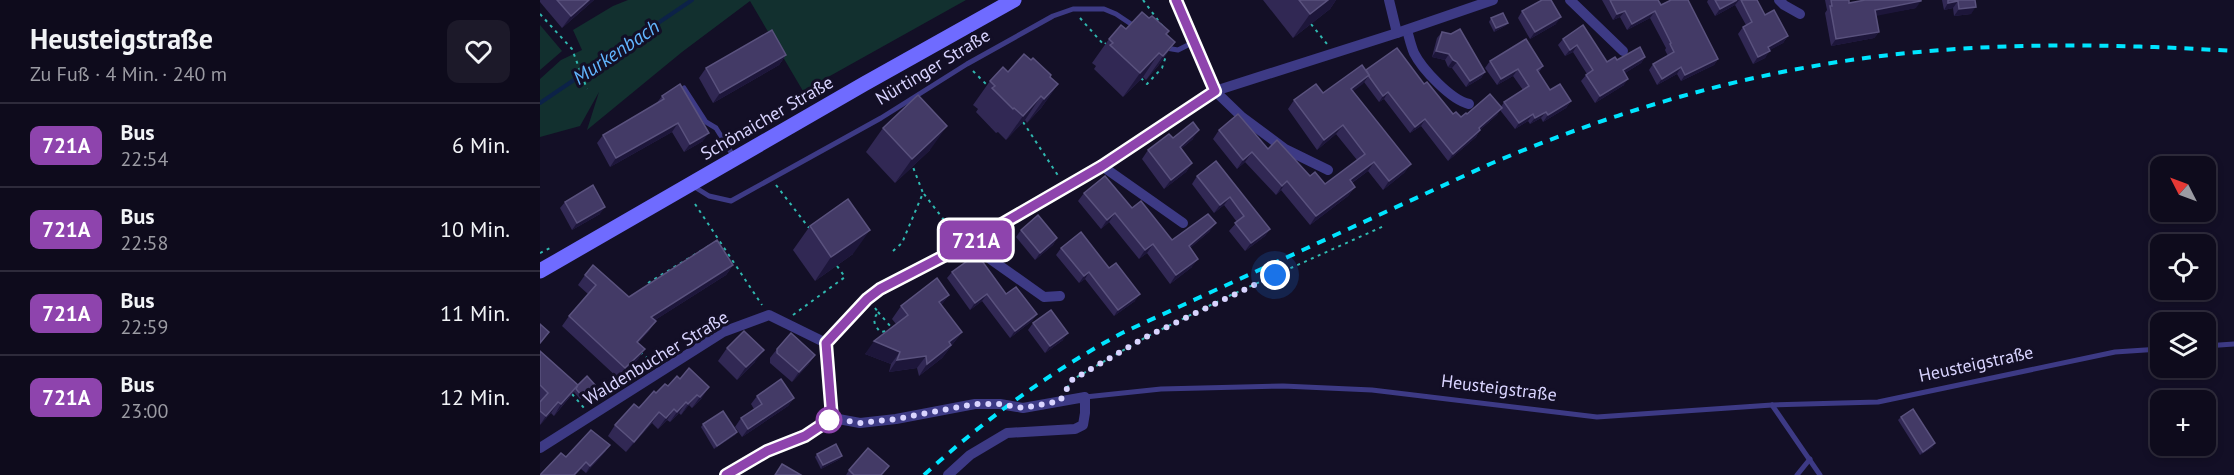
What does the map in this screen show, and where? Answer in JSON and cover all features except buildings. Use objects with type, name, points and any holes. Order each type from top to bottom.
[{"type":"main road","name":"Schönaicher Straße","points":[[540,271],[1014,0]]},
{"type":"street","points":[[1176,0],[1215,91],[1242,117],[1285,149],[1328,170]]},
{"type":"street","points":[[1389,0],[1402,31],[1427,71],[1450,94],[1469,104]]},
{"type":"street","points":[[726,475],[767,451],[805,436],[832,418],[826,343],[867,299],[880,289],[967,245],[1102,166],[1215,91],[1492,0]]},
{"type":"street","points":[[1570,0],[1623,51]]},
{"type":"street","points":[[1779,0],[1800,14]]},
{"type":"street","points":[[1102,166],[1183,223]]},
{"type":"street","points":[[967,245],[1044,297],[1060,296]]},
{"type":"street","points":[[769,315],[826,343]]},
{"type":"street","name":"Waldenbucher Straße","points":[[540,448],[723,332],[769,315]]},
{"type":"street","points":[[948,475],[970,455],[1007,433],[1075,429],[1083,424],[1084,398]]},
{"type":"street","name":"Heusteigstraße","points":[[832,418],[860,423],[896,419],[975,404],[1000,404],[1023,408],[1084,398]]},
{"type":"lane","name":"Nürtinger Straße","points":[[692,185],[709,196],[731,201],[881,118],[967,64],[1053,16],[1073,9],[1104,9],[1116,14],[1142,32]]},
{"type":"lane","points":[[1157,46],[1178,50],[1195,42]]},
{"type":"lane","points":[[684,88],[706,122],[716,128],[735,159]]},
{"type":"lane","points":[[2216,345],[2234,344]]},
{"type":"lane","name":"Heusteigstraße","points":[[1084,398],[1161,389],[1283,386],[1372,390],[1597,417],[1772,405],[1878,402],[2115,352],[2150,350]]},
{"type":"lane","points":[[1772,405],[1820,475]]},
{"type":"lane","points":[[1797,475],[1810,459]]},
{"type":"path","points":[[1143,0],[1178,50]]},
{"type":"path","points":[[1073,9],[1104,45],[1129,22]]},
{"type":"path","points":[[540,14],[572,49],[587,90]]},
{"type":"path","points":[[1311,24],[1334,53]]},
{"type":"path","points":[[1141,78],[1147,84],[1162,68],[1167,48]]},
{"type":"path","points":[[967,64],[989,88]]},
{"type":"path","points":[[1023,122],[1066,187]]},
{"type":"path","points":[[913,167],[923,193],[967,245]]},
{"type":"path","points":[[771,178],[814,235]]},
{"type":"path","points":[[893,251],[902,243],[923,193]]},
{"type":"path","points":[[696,204],[769,315]]},
{"type":"path","points":[[1060,401],[1072,380],[1146,337],[1231,295],[1384,226]]},
{"type":"path","points":[[648,283],[708,245],[724,248]]},
{"type":"path","points":[[540,253],[550,247]]},
{"type":"path","points":[[783,321],[845,278],[837,266]]},
{"type":"path","points":[[867,299],[892,328],[885,332],[878,330],[874,322],[878,312]]},
{"type":"path","points":[[636,348],[661,371]]},
{"type":"path","points":[[570,391],[590,416]]},
{"type":"green space","points":[[628,0],[966,0],[803,91],[750,1],[682,52],[587,130],[599,92],[580,126],[540,137],[540,79],[561,60],[582,50],[573,30],[613,6]]},
{"type":"green space","points":[[540,25],[562,51],[540,70]]},
{"type":"waterway","name":"Murkenbach","points":[[540,103],[692,0]]},
{"type":"railway","points":[[924,475],[994,416],[1044,380],[1122,333],[1490,164],[1538,144],[1636,110],[1685,95],[1786,71],[1889,55],[2018,46],[2148,47],[2234,51]]},
{"type":"bus line","name":"721A","points":[[726,475],[767,451],[805,436],[832,418],[826,343],[867,299],[880,289],[969,243],[1102,166],[1215,91],[1176,0]]},
{"type":"route","points":[[829,420],[832,418],[860,423],[896,419],[975,404],[1000,404],[1023,408],[1060,401],[1072,380],[1146,337],[1275,275]]}]
